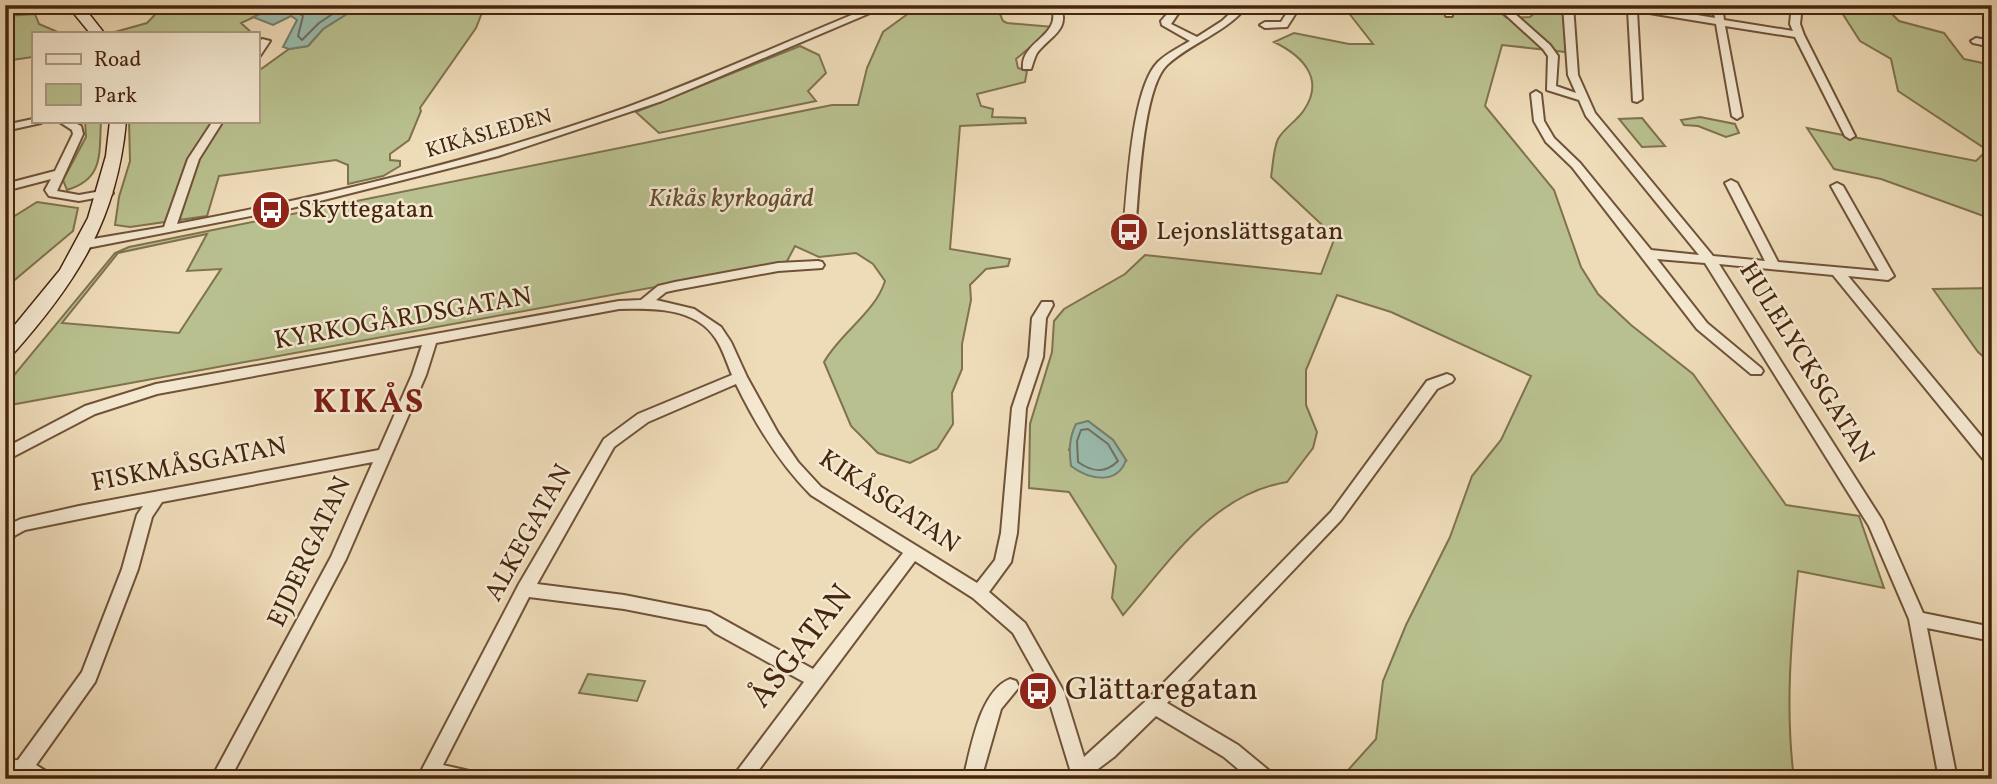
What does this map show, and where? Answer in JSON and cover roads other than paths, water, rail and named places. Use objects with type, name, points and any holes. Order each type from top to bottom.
[{"type":"street","points":[[74,5],[96,32]]},
{"type":"street","name":"KIKÅSLEDEN","points":[[87,244],[169,230],[349,192],[529,143],[667,96],[885,5]]},
{"type":"street","points":[[1027,67],[1028,56],[1034,47],[1059,24],[1059,12],[1055,5]]},
{"type":"street","points":[[1180,5],[1166,21],[1167,25],[1198,41]]},
{"type":"street","points":[[1130,222],[1146,99],[1154,71],[1222,26],[1244,5]]},
{"type":"street","points":[[1265,25],[1283,25],[1297,5]]},
{"type":"street","points":[[1499,5],[1547,47],[1553,56],[1551,88],[1583,98]]},
{"type":"street","name":"HULELYCKSGATAN","points":[[1568,5],[1570,57],[1583,98],[1606,136],[1709,259],[1876,524],[1917,619],[1948,779]]},
{"type":"street","points":[[1615,5],[1799,35]]},
{"type":"street","points":[[1717,5],[1737,116]]},
{"type":"street","points":[[1797,5],[1795,24],[1799,35],[1850,136]]},
{"type":"street","points":[[1632,7],[1637,99]]},
{"type":"street","points":[[259,51],[265,41]]},
{"type":"street","points":[[1976,41],[1992,44]]},
{"type":"street","points":[[1536,94],[1539,121],[1550,140],[1576,165],[1702,326],[1756,371]]},
{"type":"street","points":[[5,128],[32,122]]},
{"type":"street","points":[[65,122],[77,128],[78,134],[51,190],[58,197],[79,198],[107,193]]},
{"type":"street","points":[[5,350],[54,294],[87,244],[107,193],[117,151],[118,122]]},
{"type":"street","points":[[169,230],[195,152],[203,137],[217,122]]},
{"type":"street","points":[[5,188],[59,173]]},
{"type":"street","points":[[1731,183],[1773,265]]},
{"type":"street","points":[[1647,254],[1888,276],[1837,186]]},
{"type":"street","name":"KYRKOGÅRDSGATAN","points":[[5,455],[117,399],[229,375],[619,305],[644,304],[662,289],[675,286],[778,267],[818,265]]},
{"type":"street","points":[[1838,273],[1992,460]]},
{"type":"street","name":"KIKÅSGATAN","points":[[644,304],[659,303],[684,310],[712,325],[725,343],[740,377],[799,475],[816,491],[979,593],[1019,628],[1058,703],[1081,775]]},
{"type":"street","points":[[979,593],[1003,562],[1009,533],[1019,408],[1036,357],[1039,318],[1047,306]]},
{"type":"street","name":"EJDERGATAN","points":[[220,779],[320,596],[419,374],[430,340]]},
{"type":"street","name":"ALKEGATAN","points":[[428,775],[525,589],[595,464],[612,439],[643,418],[740,377]]},
{"type":"street","points":[[1081,775],[1154,705],[1336,516],[1432,385],[1447,379]]},
{"type":"street","name":"FISKMÅSGATAN","points":[[7,536],[21,525],[307,467],[382,455]]},
{"type":"street","points":[[42,779],[14,769],[35,747],[89,676],[130,569],[145,516],[157,498]]},
{"type":"street","name":"ÅSGATAN","points":[[740,779],[913,552]]},
{"type":"street","points":[[525,589],[624,602],[710,618],[721,628],[815,680]]},
{"type":"street","points":[[1917,619],[1992,634]]},
{"type":"street","points":[[972,779],[993,705],[1010,687]]},
{"type":"street","points":[[1154,705],[1231,751],[1265,779]]},
{"type":"street","points":[[428,775],[471,779]]},
{"type":"water","points":[[272,5],[361,5],[323,29],[308,46],[289,49],[283,47],[297,20],[291,16],[273,25],[253,17],[274,8]]},
{"type":"water","points":[[1088,421],[1113,440],[1126,460],[1116,474],[1094,477],[1071,466],[1070,444],[1074,429],[1076,424]]},
{"type":"place","name":"Skyttegatan","points":[[271,210]]},
{"type":"place","name":"Lejonslättsgatan","points":[[1129,232]]},
{"type":"place","name":"Glättaregatan","points":[[1038,691]]},
{"type":"district","name":"KIKÅS","points":[[369,404]]},
{"type":"park label","name":"Kikås kyrkogård","points":[[731,199]]}]
